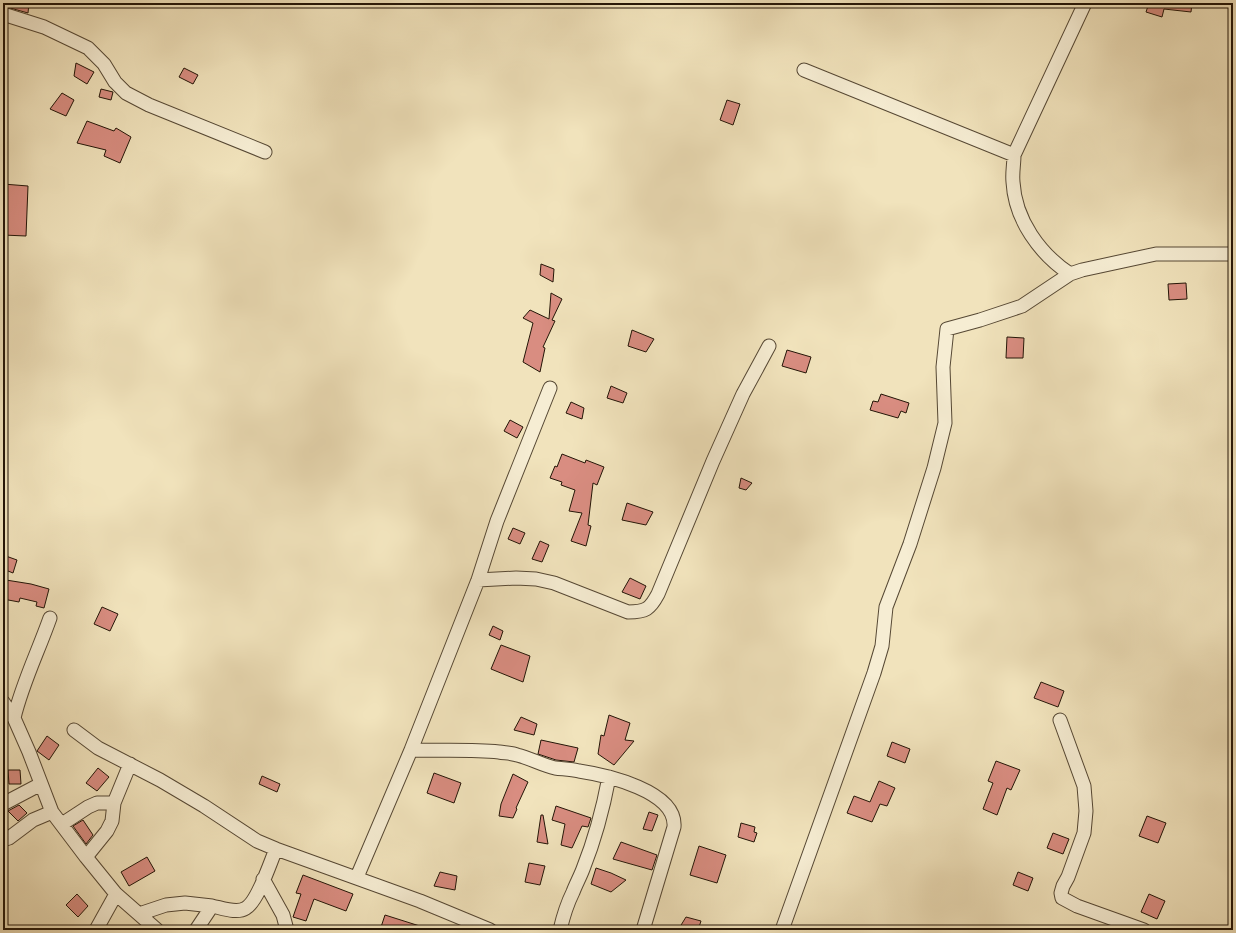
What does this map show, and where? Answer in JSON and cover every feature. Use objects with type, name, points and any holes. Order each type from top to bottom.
[{"type":"street","points":[[1070,274],[1056,265],[1035,242],[1017,208],[1012,182],[1014,155],[1085,3]]},
{"type":"street","points":[[3,14],[44,27],[88,48],[104,64],[115,82],[126,93],[149,105],[264,152]]},
{"type":"street","points":[[804,70],[1014,155]]},
{"type":"street","points":[[782,930],[874,673],[882,646],[886,607],[910,544],[934,468],[945,423],[943,368],[947,329],[1022,306],[1070,274],[1156,254],[1233,254]]},
{"type":"street","points":[[478,580],[516,578],[536,579],[554,583],[628,612],[640,612],[651,606],[658,594],[743,394],[769,346]]},
{"type":"street","points":[[357,877],[411,750],[478,580],[497,521],[550,388]]},
{"type":"street","points":[[14,718],[19,698],[50,618]]},
{"type":"street","points":[[3,702],[14,718],[52,812],[116,894],[157,930]]},
{"type":"street","points":[[1060,720],[1084,786],[1086,811],[1084,833],[1068,877],[1063,886],[1061,893],[1062,898],[1077,906],[1144,930]]},
{"type":"street","points":[[74,730],[98,748],[160,780],[204,806],[257,841],[427,903],[490,930]]},
{"type":"street","points":[[411,750],[499,752],[518,755],[555,768],[578,770],[609,777],[649,793],[664,804],[672,813],[675,820],[674,827],[643,930]]},
{"type":"street","points":[[86,857],[107,830],[112,821],[114,802],[130,764]]},
{"type":"street","points":[[560,930],[570,899],[596,833],[609,777]]},
{"type":"street","points":[[3,804],[41,784]]},
{"type":"street","points":[[62,824],[88,807],[97,803],[114,802]]},
{"type":"street","points":[[5,842],[33,820],[52,812]]},
{"type":"street","points":[[140,914],[166,905],[186,903],[233,910],[245,909],[254,900],[276,849]]},
{"type":"street","points":[[263,879],[283,915],[287,930]]},
{"type":"street","points":[[96,930],[116,894]]},
{"type":"street","points":[[196,930],[212,906]]},
{"type":"building","points":[[3,3],[29,3],[28,13],[3,6]]},
{"type":"building","points":[[1149,3],[1192,3],[1191,12],[1164,9],[1162,17],[1146,12]]},
{"type":"building","points":[[76,63],[94,72],[87,84],[74,76]]},
{"type":"building","points":[[184,68],[198,75],[193,84],[179,77]]},
{"type":"building","points":[[101,89],[113,92],[111,100],[99,97]]},
{"type":"building","points":[[62,93],[74,100],[66,116],[50,109]]},
{"type":"building","points":[[727,100],[740,104],[733,125],[720,120]]},
{"type":"building","points":[[87,121],[114,131],[116,128],[131,137],[120,163],[104,156],[106,150],[77,143]]},
{"type":"building","points":[[3,184],[28,186],[26,236],[3,235]]},
{"type":"building","points":[[541,264],[554,269],[553,282],[540,275]]},
{"type":"building","points":[[1186,283],[1187,299],[1169,300],[1168,284]]},
{"type":"building","points":[[551,293],[562,299],[552,320],[555,321],[543,347],[545,348],[540,372],[523,362],[533,323],[523,318],[530,310],[549,319]]},
{"type":"building","points":[[632,330],[654,339],[646,352],[628,346]]},
{"type":"building","points":[[1007,337],[1024,338],[1023,358],[1006,358]]},
{"type":"building","points":[[787,350],[811,357],[806,373],[782,366]]},
{"type":"building","points":[[611,386],[627,393],[623,403],[607,398]]},
{"type":"building","points":[[881,394],[909,403],[906,413],[901,411],[898,418],[870,410],[873,401],[878,402]]},
{"type":"building","points":[[571,402],[584,408],[582,419],[566,413]]},
{"type":"building","points":[[510,420],[523,427],[517,438],[504,431]]},
{"type":"building","points":[[562,454],[585,463],[586,460],[604,467],[597,485],[593,483],[588,525],[591,526],[586,546],[571,541],[582,513],[569,511],[575,490],[561,485],[562,482],[550,478],[555,466],[557,467]]},
{"type":"building","points":[[741,478],[752,483],[746,490],[739,488]]},
{"type":"building","points":[[627,503],[653,512],[646,525],[622,520]]},
{"type":"building","points":[[513,528],[525,533],[520,544],[508,539]]},
{"type":"building","points":[[540,541],[549,545],[542,562],[532,559]]},
{"type":"building","points":[[3,555],[17,560],[13,573],[3,569]]},
{"type":"building","points":[[630,578],[646,586],[640,599],[622,592]]},
{"type":"building","points":[[6,580],[31,584],[49,589],[44,608],[36,606],[37,602],[20,598],[19,602],[3,599]]},
{"type":"building","points":[[102,607],[118,614],[110,631],[94,624]]},
{"type":"building","points":[[493,626],[503,631],[500,640],[489,635]]},
{"type":"building","points":[[501,645],[530,656],[523,682],[491,669]]},
{"type":"building","points":[[1041,682],[1064,691],[1058,707],[1034,698]]},
{"type":"building","points":[[609,715],[630,723],[625,740],[634,741],[614,765],[598,754],[601,735],[604,736]]},
{"type":"building","points":[[521,717],[537,724],[534,735],[514,730]]},
{"type":"building","points":[[47,736],[59,745],[49,760],[37,751]]},
{"type":"building","points":[[541,740],[578,748],[574,762],[556,760],[538,754]]},
{"type":"building","points":[[892,742],[910,749],[905,763],[887,756]]},
{"type":"building","points":[[996,761],[1020,770],[1011,790],[1007,788],[997,815],[983,809],[993,783],[988,781]]},
{"type":"building","points":[[98,768],[109,777],[97,791],[86,783]]},
{"type":"building","points":[[8,770],[20,770],[21,784],[9,784]]},
{"type":"building","points":[[434,773],[461,783],[454,803],[427,793]]},
{"type":"building","points":[[513,774],[528,782],[513,818],[499,816],[501,804]]},
{"type":"building","points":[[262,776],[280,784],[277,792],[259,784]]},
{"type":"building","points":[[879,781],[895,788],[887,806],[880,804],[872,822],[847,813],[854,796],[870,802]]},
{"type":"building","points":[[19,805],[27,813],[18,821],[8,811]]},
{"type":"building","points":[[556,806],[591,818],[588,827],[582,826],[572,848],[561,845],[565,824],[552,820]]},
{"type":"building","points":[[649,812],[658,815],[652,831],[643,829]]},
{"type":"building","points":[[541,815],[543,815],[548,844],[537,842]]},
{"type":"building","points":[[1147,816],[1166,823],[1158,843],[1139,836]]},
{"type":"building","points":[[83,820],[93,835],[86,844],[73,826]]},
{"type":"building","points":[[741,823],[755,827],[754,832],[757,833],[754,842],[738,837]]},
{"type":"building","points":[[1053,833],[1069,839],[1063,854],[1047,848]]},
{"type":"building","points":[[621,842],[657,855],[652,870],[613,859]]},
{"type":"building","points":[[699,846],[726,855],[717,883],[690,875]]},
{"type":"building","points":[[147,857],[155,871],[129,886],[121,872]]},
{"type":"building","points":[[529,863],[545,866],[540,885],[525,882]]},
{"type":"building","points":[[596,868],[626,880],[611,892],[591,884]]},
{"type":"building","points":[[440,872],[457,876],[455,890],[434,886]]},
{"type":"building","points":[[1018,872],[1033,878],[1028,891],[1013,885]]},
{"type":"building","points":[[303,875],[353,894],[346,911],[314,899],[306,921],[293,917],[301,894],[296,893]]},
{"type":"building","points":[[77,894],[88,906],[78,917],[66,905]]},
{"type":"building","points":[[1149,894],[1165,901],[1157,919],[1141,912]]},
{"type":"building","points":[[385,915],[426,928],[425,930],[380,930]]},
{"type":"building","points":[[686,917],[701,921],[698,930],[678,930]]}]
